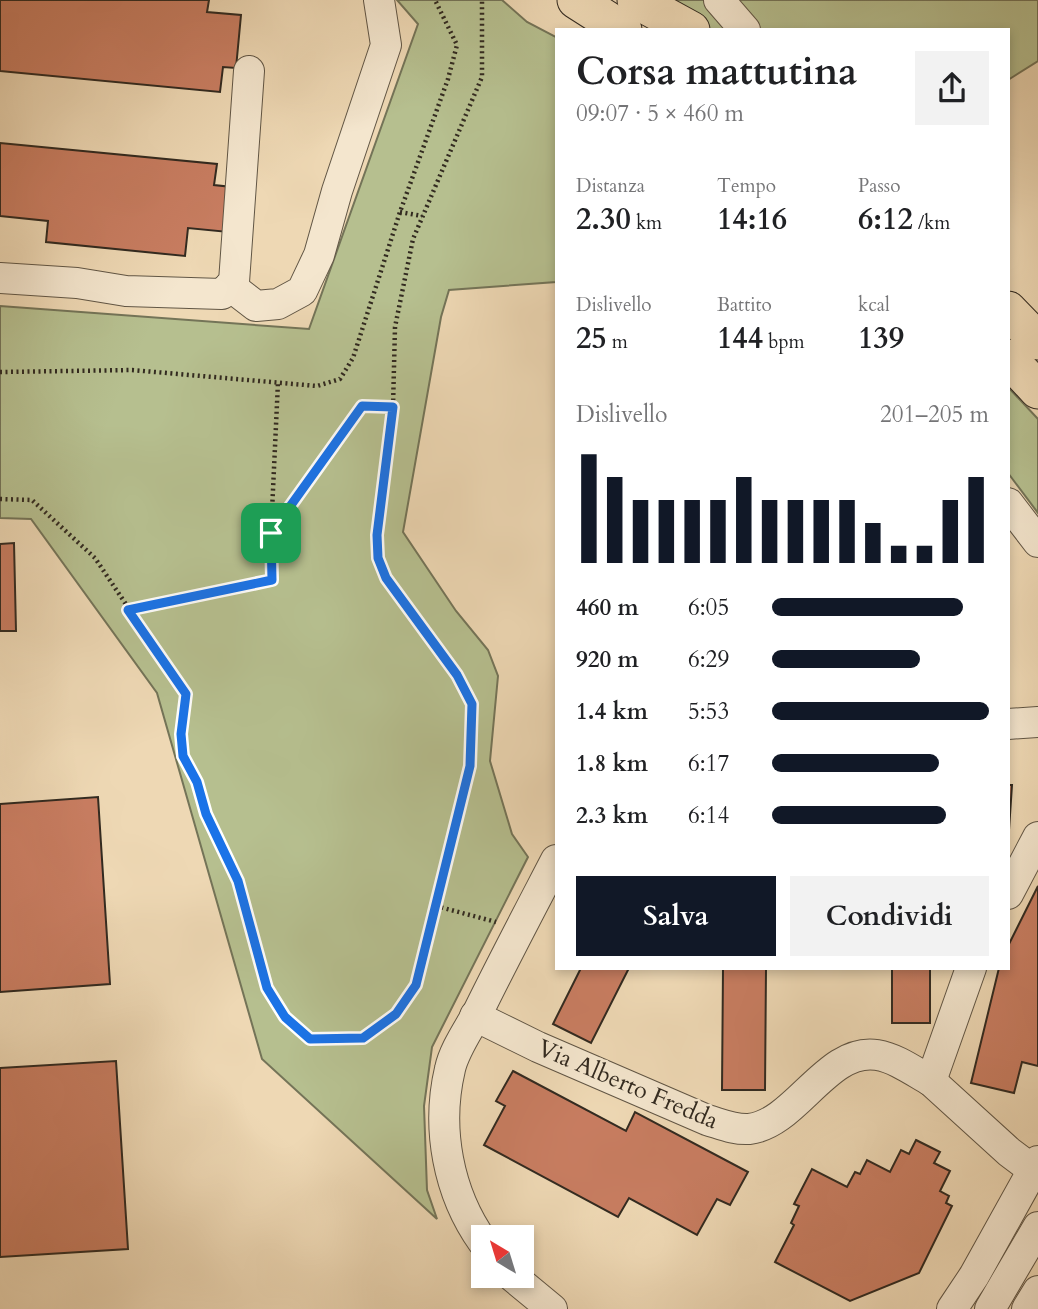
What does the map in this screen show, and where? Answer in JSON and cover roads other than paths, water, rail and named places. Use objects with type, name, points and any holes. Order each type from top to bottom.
[{"type":"main road","points":[[576,0],[618,28]]},
{"type":"main road","points":[[636,0],[687,28]]},
{"type":"main road","points":[[1010,312],[1038,341]]},
{"type":"main road","points":[[1010,360],[1038,390]]},
{"type":"street","points":[[249,71],[234,282],[238,292],[256,306],[278,304],[302,291],[319,255],[337,191],[386,45],[379,0]]},
{"type":"street","points":[[558,0],[617,28]]},
{"type":"street","points":[[719,0],[743,28]]},
{"type":"street","points":[[0,278],[139,291],[222,294],[238,292],[253,273],[255,251]]},
{"type":"street","points":[[1010,506],[1038,542]]},
{"type":"street","points":[[1010,724],[1038,722]]},
{"type":"street","points":[[1010,890],[1038,837]]},
{"type":"street","points":[[471,1225],[458,1195],[448,1160],[443,1111],[450,1066],[555,862]]},
{"type":"street","points":[[931,1081],[970,970]]},
{"type":"street","name":"Via Alberto Fredda","points":[[475,1016],[538,1047],[730,1128],[752,1129],[774,1119],[839,1065],[863,1055],[887,1057],[931,1081],[1009,1152],[1036,1166]]},
{"type":"street","points":[[951,1309],[974,1276],[1036,1166]]},
{"type":"street","points":[[990,1309],[1038,1227]]},
{"type":"street","points":[[527,1288],[552,1309]]}]
